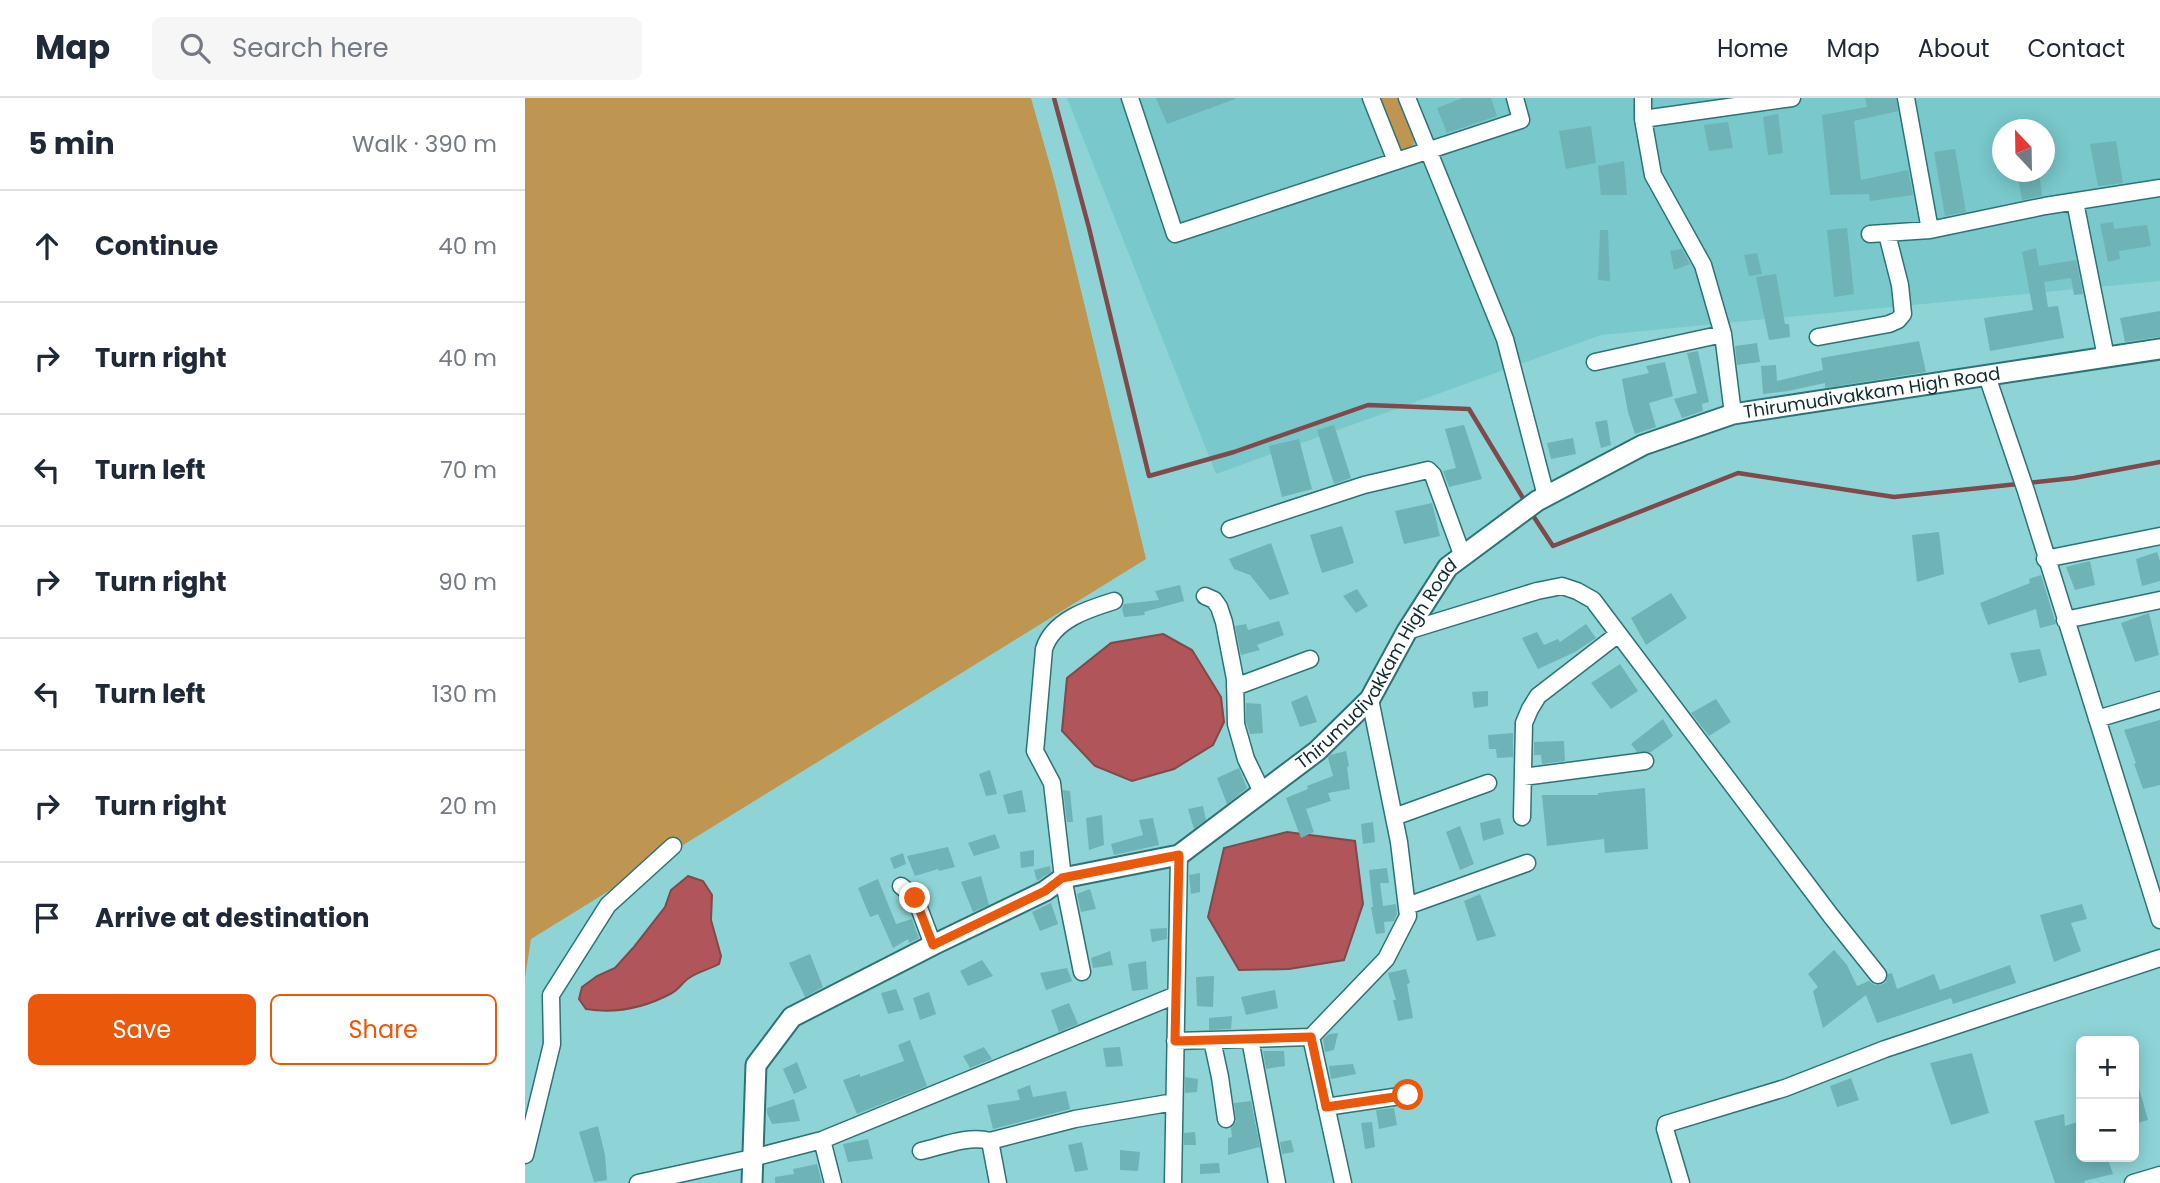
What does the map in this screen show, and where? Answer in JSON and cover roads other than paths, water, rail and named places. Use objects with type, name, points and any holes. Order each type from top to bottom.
[{"type":"street","points":[[1130,98],[1175,234],[1521,120],[1515,98]]},
{"type":"street","points":[[1371,98],[1396,161]]},
{"type":"street","points":[[1407,98],[1504,339],[1541,499]]},
{"type":"street","points":[[1643,98],[1643,120],[1653,175],[1703,265],[1723,334],[1733,414]]},
{"type":"street","points":[[1643,120],[1792,98]]},
{"type":"street","points":[[1906,98],[1930,230]]},
{"type":"street","points":[[1870,234],[1930,230],[2160,188]]},
{"type":"street","points":[[2075,202],[2106,357]]},
{"type":"street","points":[[1818,337],[1889,324],[1903,314],[1900,285],[1887,234]]},
{"type":"street","points":[[1595,362],[1723,334]]},
{"type":"street","name":"Thirumudivakkam High Road","points":[[752,1183],[756,1065],[792,1017],[1045,891],[1062,878],[1179,855],[1317,751],[1370,699],[1448,567],[1541,499],[1643,445],[1733,414],[2160,349]]},
{"type":"street","points":[[1987,376],[2026,491],[2045,559],[2160,920]]},
{"type":"street","points":[[1230,529],[1364,485],[1428,470],[1433,475],[1463,556]]},
{"type":"street","points":[[2045,559],[2160,536]]},
{"type":"street","points":[[1408,631],[1537,591],[1562,586],[1593,600],[1878,975]]},
{"type":"street","points":[[1205,596],[1214,600],[1219,607],[1235,687],[1236,724],[1246,759],[1262,792]]},
{"type":"street","points":[[2065,620],[2160,600]]},
{"type":"street","points":[[1082,972],[1062,878],[1052,783],[1035,751],[1047,638],[1066,621],[1114,601]]},
{"type":"street","points":[[1522,817],[1524,723],[1529,709],[1538,696],[1617,635]]},
{"type":"street","points":[[1235,687],[1310,659]]},
{"type":"street","points":[[1175,1041],[1311,1037],[1386,959],[1408,916],[1394,817],[1370,699]]},
{"type":"street","points":[[2097,719],[2160,700]]},
{"type":"street","points":[[1523,777],[1645,761]]},
{"type":"street","points":[[1394,817],[1488,783]]},
{"type":"street","points":[[525,1156],[552,1044],[551,995],[608,905],[673,846]]},
{"type":"street","points":[[1173,1183],[1179,855]]},
{"type":"street","points":[[1407,906],[1527,863]]},
{"type":"street","points":[[901,886],[915,898],[933,945]]},
{"type":"street","points":[[1681,1183],[1665,1129],[1666,1124],[1785,1088],[1885,1049],[2160,958]]},
{"type":"street","points":[[638,1183],[822,1140],[1176,995]]},
{"type":"street","points":[[1311,1037],[1343,1183]]},
{"type":"street","points":[[1250,1039],[1276,1183]]},
{"type":"street","points":[[1212,1040],[1226,1119]]},
{"type":"street","points":[[1326,1107],[1408,1095]]},
{"type":"street","points":[[921,1151],[971,1139],[990,1142],[1075,1119],[1174,1102]]},
{"type":"street","points":[[822,1140],[833,1183]]},
{"type":"street","points":[[990,1142],[997,1183]]},
{"type":"street","points":[[2133,1183],[2160,1175]]},
{"type":"waterway","points":[[1054,98],[1089,228],[1149,476],[1234,452],[1368,405],[1469,409],[1526,503]]},
{"type":"waterway","points":[[2027,483],[2074,478],[2160,462]]},
{"type":"waterway","points":[[1530,511],[1553,546],[1738,473],[1894,497],[2018,484]]}]
